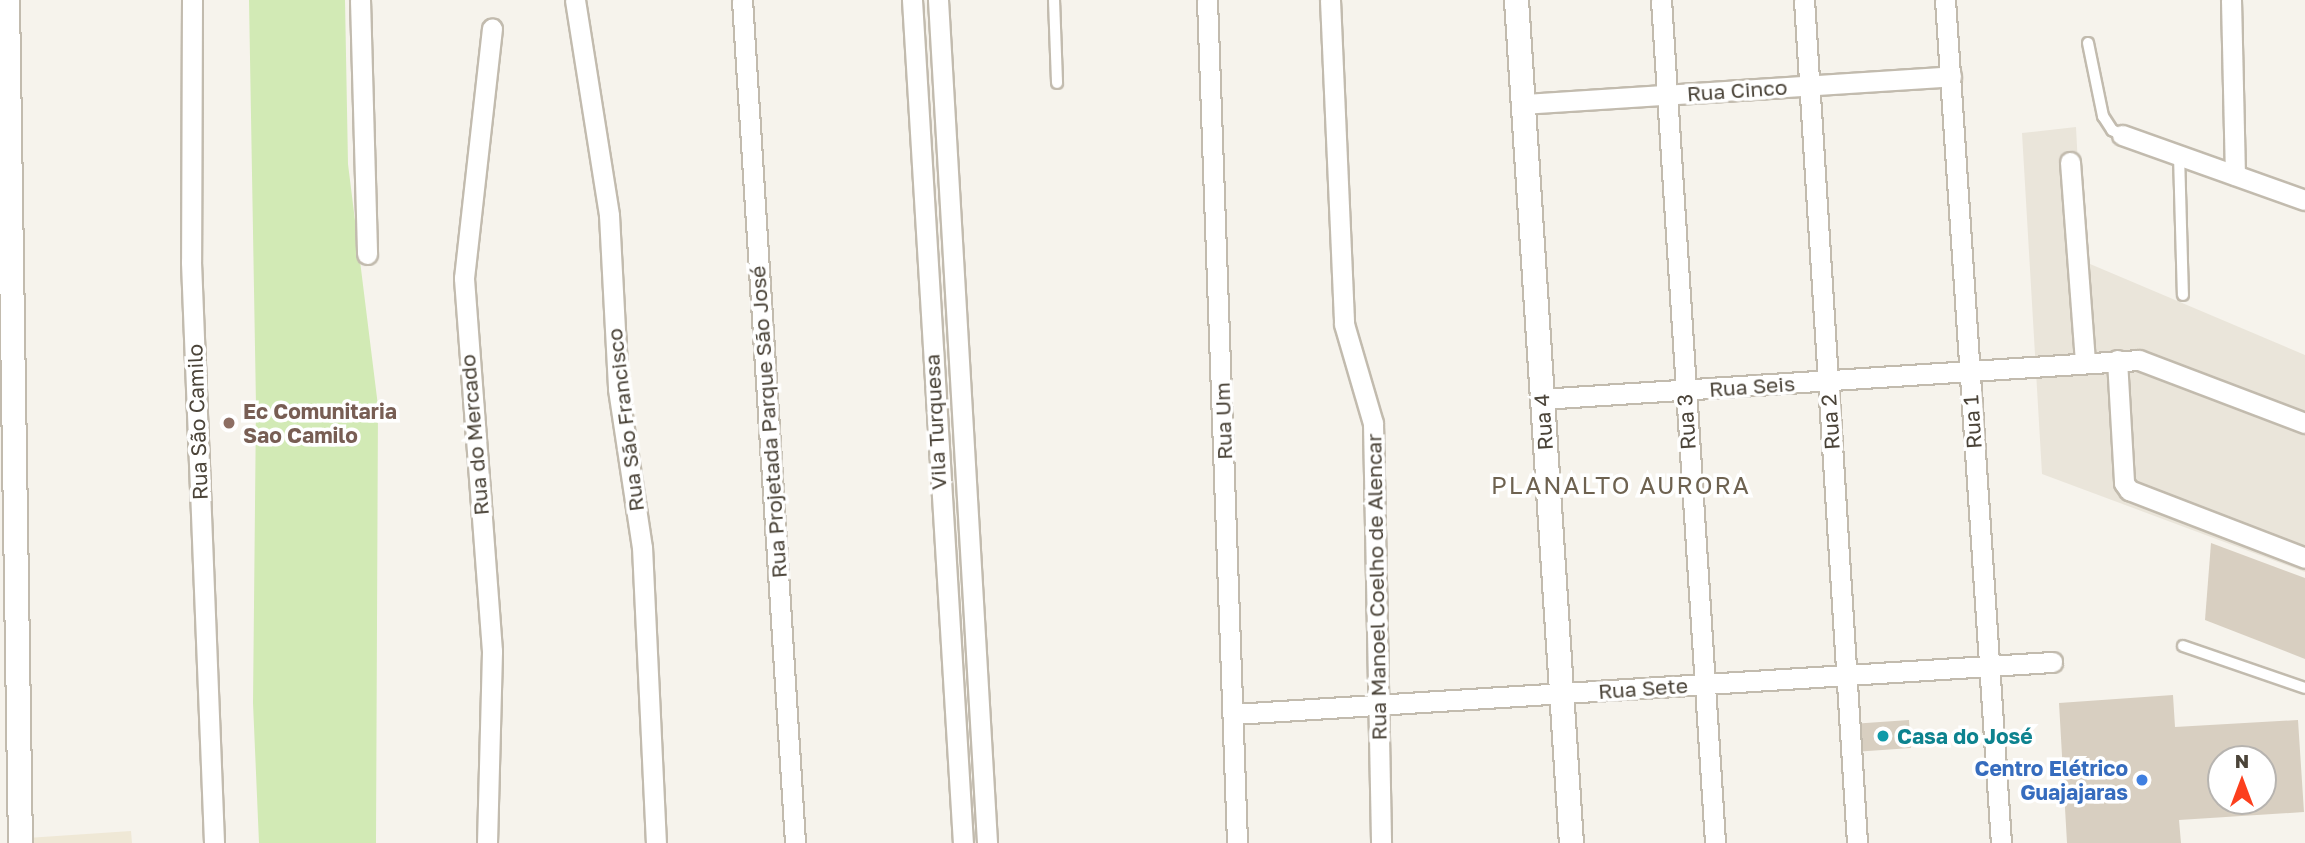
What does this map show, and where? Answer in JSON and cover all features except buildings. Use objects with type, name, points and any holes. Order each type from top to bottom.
[{"type":"street","points":[[7,0],[7,381],[20,843]]},
{"type":"street","name":"Rua São Camilo","points":[[192,0],[191,262],[214,843]]},
{"type":"street","points":[[360,0],[367,254]]},
{"type":"street","name":"Rua São Francisco","points":[[575,0],[609,215],[618,389],[642,547],[656,843]]},
{"type":"street","name":"Rua Projetada Parque São José","points":[[742,0],[795,843]]},
{"type":"street","name":"Vila Turquesa","points":[[912,0],[936,441],[963,843]]},
{"type":"street","name":"Vila Turquesa","points":[[938,0],[987,843]]},
{"type":"street","name":"Rua Um","points":[[1207,0],[1237,843]]},
{"type":"street","name":"Rua Manoel Coelho de Alencar","points":[[1330,0],[1344,324],[1373,423],[1381,843]]},
{"type":"street","name":"Rua 4","points":[[1516,0],[1571,843]]},
{"type":"street","name":"Rua 3","points":[[1661,0],[1715,843]]},
{"type":"street","name":"Rua 2","points":[[1804,0],[1857,843]]},
{"type":"street","name":"Rua 1","points":[[1945,0],[2001,843]]},
{"type":"street","points":[[2231,0],[2235,176]]},
{"type":"street","name":"Rua do Mercado","points":[[487,843],[492,651],[464,278],[466,228],[492,29]]},
{"type":"street","name":"Rua Cinco","points":[[1523,104],[1951,76]]},
{"type":"street","points":[[919,133],[947,132]]},
{"type":"street","points":[[2122,135],[2305,200]]},
{"type":"street","points":[[2070,163],[2085,362]]},
{"type":"street","points":[[2117,360],[2124,483],[2129,490],[2305,558]]},
{"type":"street","name":"Rua Seis","points":[[1541,399],[2117,360],[2158,364],[2305,423]]},
{"type":"street","points":[[936,441],[962,440]]},
{"type":"street","name":"Rua Sete","points":[[1234,713],[2052,662]]},
{"type":"street","points":[[957,752],[981,750]]},
{"type":"lane","points":[[1054,0],[1057,83]]},
{"type":"lane","points":[[2088,43],[2104,116],[2112,130],[2122,135]]},
{"type":"lane","points":[[2179,155],[2183,295]]},
{"type":"lane","points":[[2183,646],[2305,688]]},
{"type":"shaded area","points":[[2076,127],[2083,261],[2305,355],[2305,572],[2042,474],[2022,133]]},
{"type":"shaded area","points":[[131,831],[132,843],[27,843],[27,838]]},
{"type":"green space","points":[[249,0],[345,0],[348,164],[378,406],[376,843],[259,843],[253,703],[256,406]]},
{"type":"place","name":"Ec Comunitaria Sao Camilo","points":[[229,423]]},
{"type":"place","name":"Casa do José","points":[[1883,736]]},
{"type":"place","name":"Centro Elétrico Guajajaras","points":[[2142,780]]},
{"type":"district","name":"PLANALTO AURORA","points":[[1621,485]]}]
